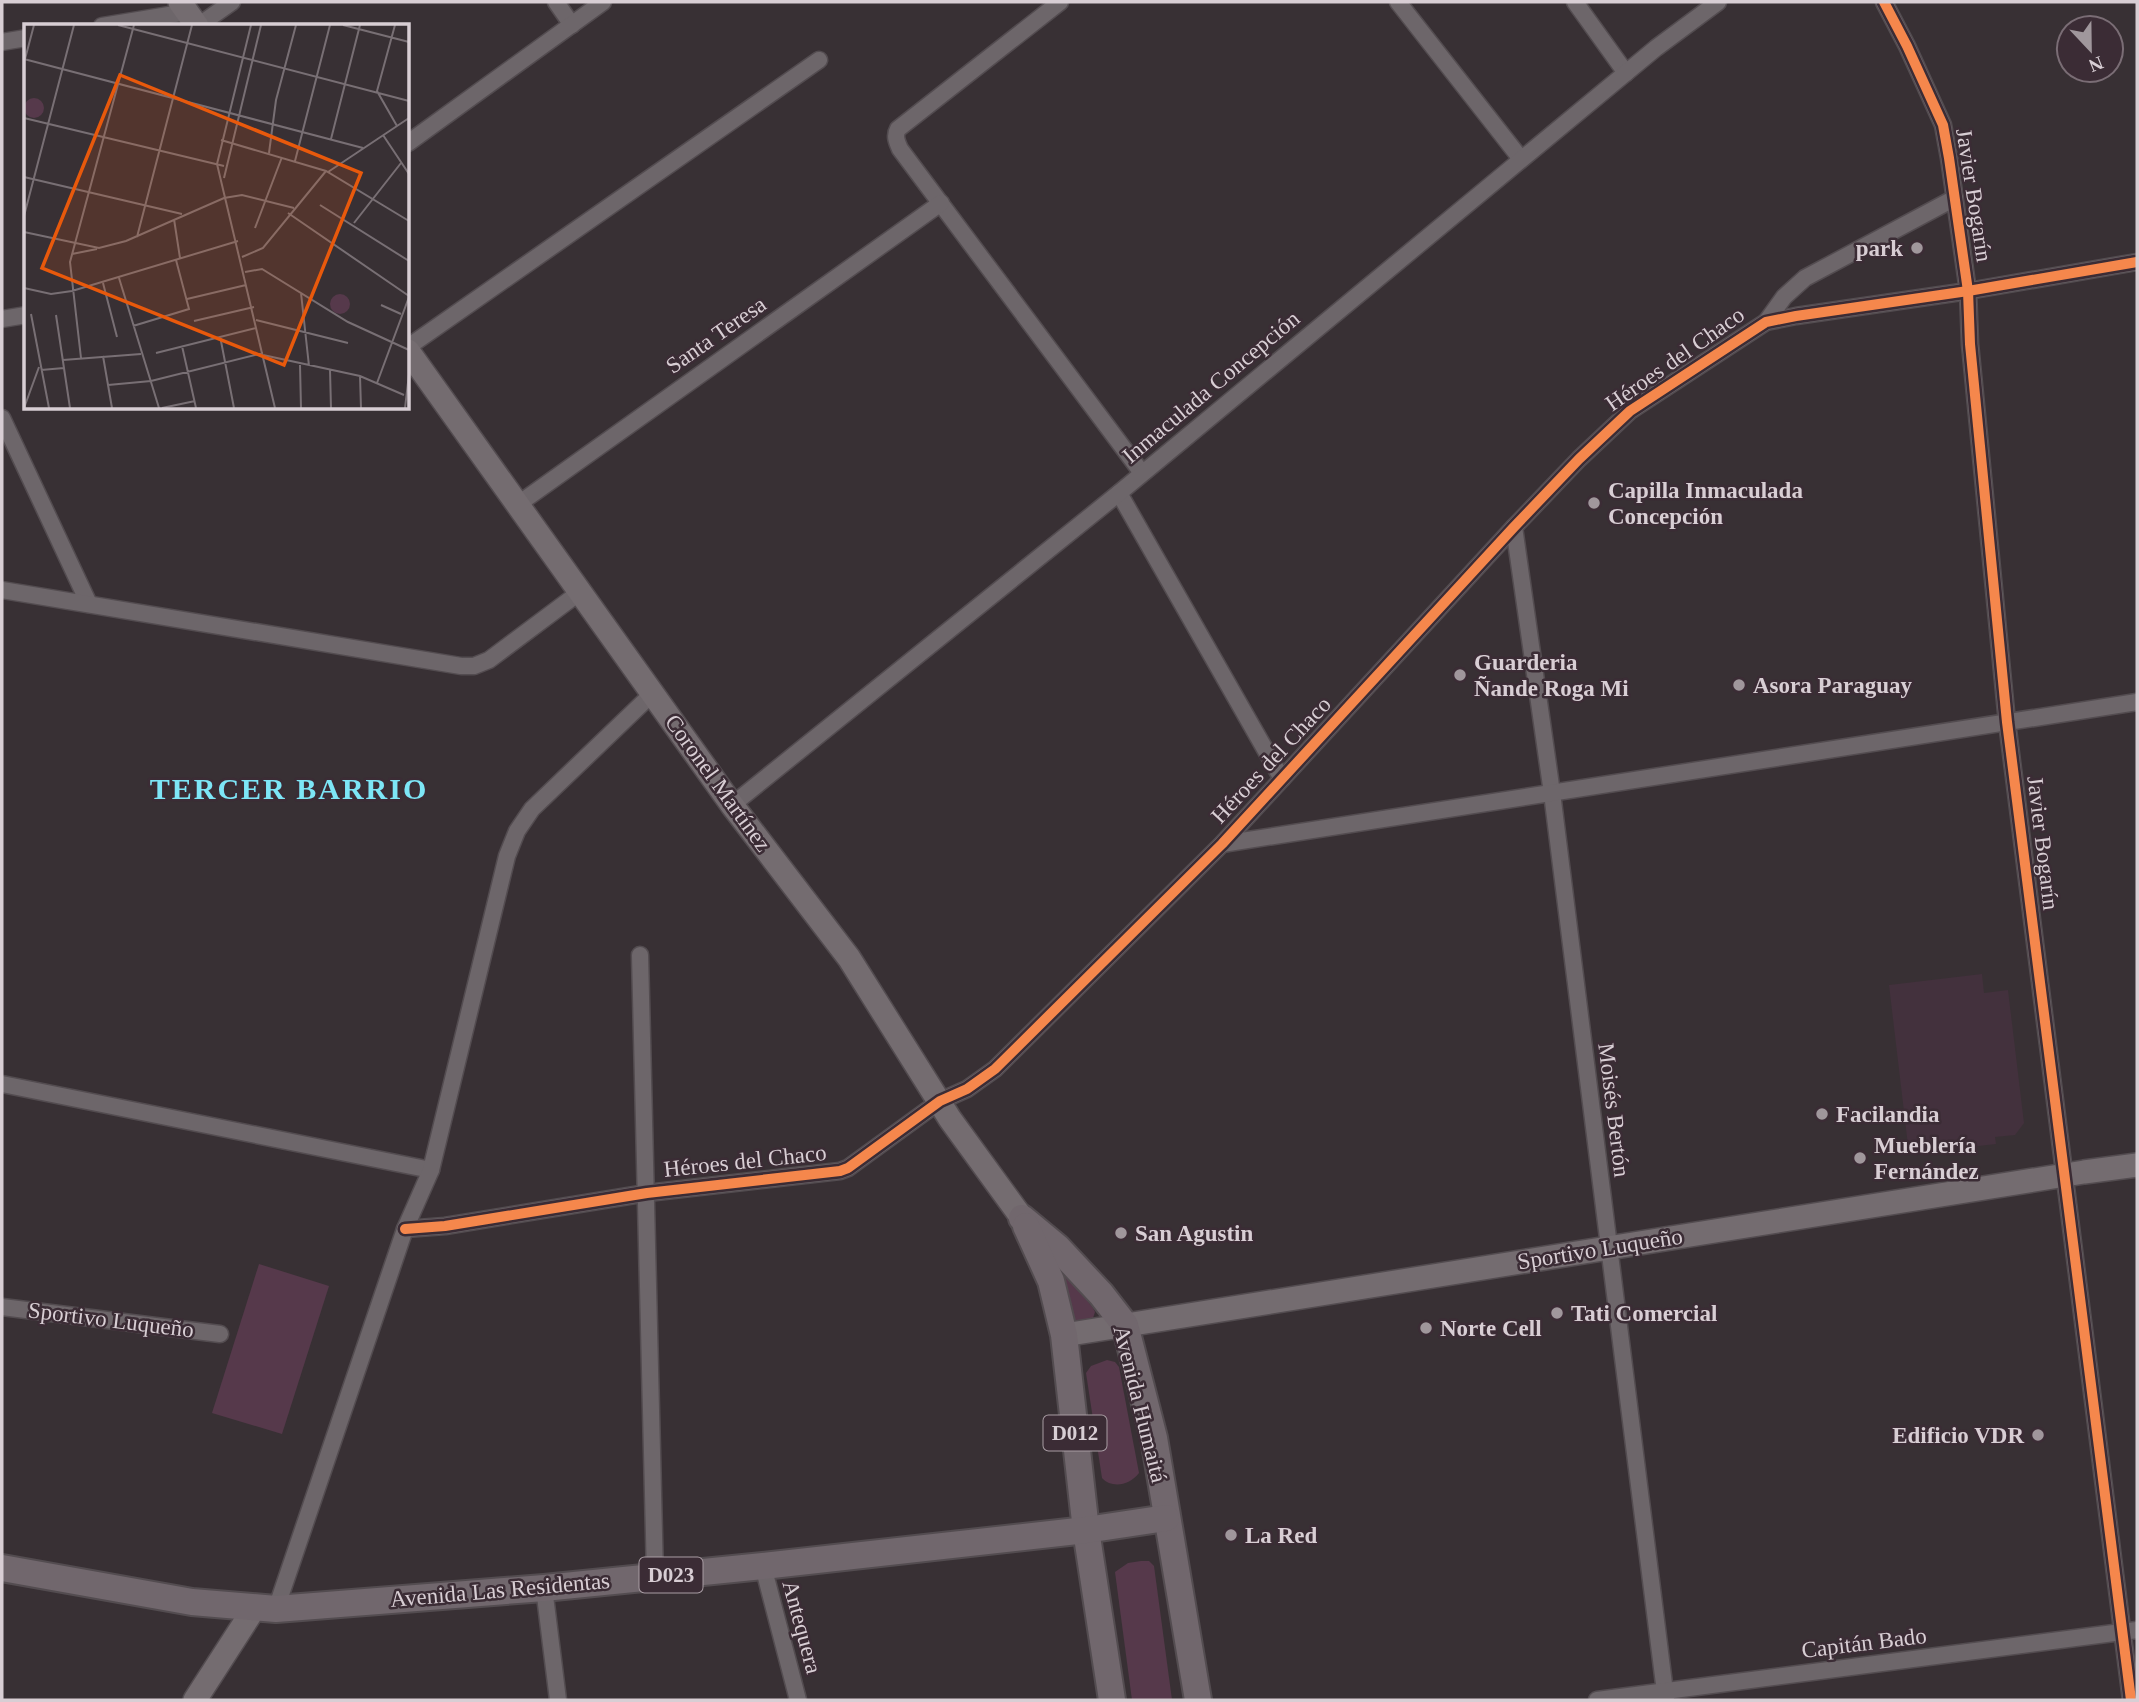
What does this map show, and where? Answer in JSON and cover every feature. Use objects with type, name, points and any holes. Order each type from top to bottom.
[{"type":"main road","name":"Avenida Humaitá","points":[[1022,1218],[1057,1247],[1101,1294],[1125,1325],[1154,1438],[1198,1700]]},
{"type":"main road","name":"D012","points":[[1022,1218],[1051,1280],[1064,1335],[1086,1530],[1112,1700]]},
{"type":"main road","name":"Avenida Las Residentas","points":[[2,1568],[192,1602],[265,1608],[544,1588],[1086,1530],[1166,1518]]},
{"type":"street","points":[[120,24],[190,16],[232,2]]},
{"type":"street","points":[[556,2],[572,24]]},
{"type":"street","points":[[410,142],[603,2]]},
{"type":"street","points":[[1060,2],[898,129],[896,134],[900,149],[1142,472]]},
{"type":"street","points":[[1398,2],[1521,159]]},
{"type":"street","points":[[1575,2],[1626,73]]},
{"type":"street","name":"Inmaculada Concepción","points":[[732,805],[1165,456],[1626,73],[1718,2]]},
{"type":"street","name":"Javier Bogarín","points":[[1884,2],[1943,125],[1955,198],[1968,291],[1970,344],[2007,722],[2063,1175],[2130,1631],[2130,1700]]},
{"type":"street","points":[[2,42],[24,38]]},
{"type":"street","points":[[410,348],[819,60]]},
{"type":"street","points":[[1766,322],[1784,297],[1805,278],[1955,198]]},
{"type":"street","name":"Santa Teresa","points":[[517,505],[941,203]]},
{"type":"street","name":"Héroes del Chaco","points":[[405,1229],[445,1226],[647,1193],[840,1171],[940,1101],[967,1089],[995,1069],[1223,844],[1514,527],[1579,459],[1630,411],[1766,322],[2137,262]]},
{"type":"street","points":[[2,319],[24,315]]},
{"type":"street","name":"Coronel Martínez","points":[[410,352],[732,805],[849,958],[950,1119],[1022,1218]]},
{"type":"street","points":[[2,418],[89,604]]},
{"type":"street","points":[[1119,493],[1282,779]]},
{"type":"street","name":"Moisés Bertón","points":[[1514,527],[1552,793],[1665,1696]]},
{"type":"street","points":[[2,590],[461,666],[474,666],[489,660],[580,592]]},
{"type":"street","points":[[195,1700],[265,1608],[405,1229],[431,1170],[503,869],[517,831],[532,809],[653,693]]},
{"type":"street","points":[[1223,844],[2137,702]]},
{"type":"street","points":[[640,955],[655,1576]]},
{"type":"street","points":[[2,1084],[431,1170]]},
{"type":"street","name":"Sportivo Luqueño","points":[[1064,1335],[2137,1165]]},
{"type":"street","name":"Sportivo Luqueño","points":[[2,1307],[220,1334]]},
{"type":"street","name":"Antequera","points":[[763,1566],[798,1700]]},
{"type":"street","points":[[544,1588],[558,1700]]},
{"type":"street","name":"Capitán Bado","points":[[1597,1700],[1665,1696],[2130,1631]]},
{"type":"shaded area","points":[[1982,974],[1984,993],[2008,990],[2024,1123],[2015,1135],[1995,1137],[1996,1144],[1909,1154],[1889,985]]},
{"type":"shaded area","points":[[259,1264],[329,1286],[282,1434],[212,1413]]},
{"type":"shaded area","points":[[1058,1267],[1093,1308],[1093,1318],[1079,1323],[1074,1321]]},
{"type":"shaded area","points":[[1107,1360],[1115,1362],[1119,1367],[1139,1473],[1121,1484],[1111,1484],[1102,1478],[1086,1373],[1091,1366]]},
{"type":"shaded area","points":[[1149,1561],[1154,1566],[1172,1700],[1132,1700],[1115,1572],[1128,1563]]},
{"type":"cycle path","points":[[1884,2],[1943,125],[1949,158],[1968,291],[1970,344],[2007,722],[2131,1700]]},
{"type":"cycle path","points":[[405,1229],[445,1226],[647,1193],[848,1168],[940,1101],[967,1089],[995,1069],[1222,844],[1514,527],[1579,459],[1630,411],[1766,322],[2137,262]]},
{"type":"place","name":"park","points":[[1917,248]]},
{"type":"place","name":"Capilla Inmaculada Concepción","points":[[1594,503]]},
{"type":"place","name":"Guarderia Ñande Roga Mi","points":[[1460,675]]},
{"type":"place","name":"Asora Paraguay","points":[[1739,685]]},
{"type":"place","name":"Facilandia","points":[[1822,1114]]},
{"type":"place","name":"Mueblería Fernández","points":[[1860,1158]]},
{"type":"place","name":"San Agustin","points":[[1121,1233]]},
{"type":"place","name":"Tati Comercial","points":[[1557,1313]]},
{"type":"place","name":"Norte Cell","points":[[1426,1328]]},
{"type":"place","name":"Edificio VDR","points":[[2038,1435]]},
{"type":"place","name":"La Red","points":[[1231,1535]]},
{"type":"district","name":"TERCER BARRIO","points":[[289,788]]}]
